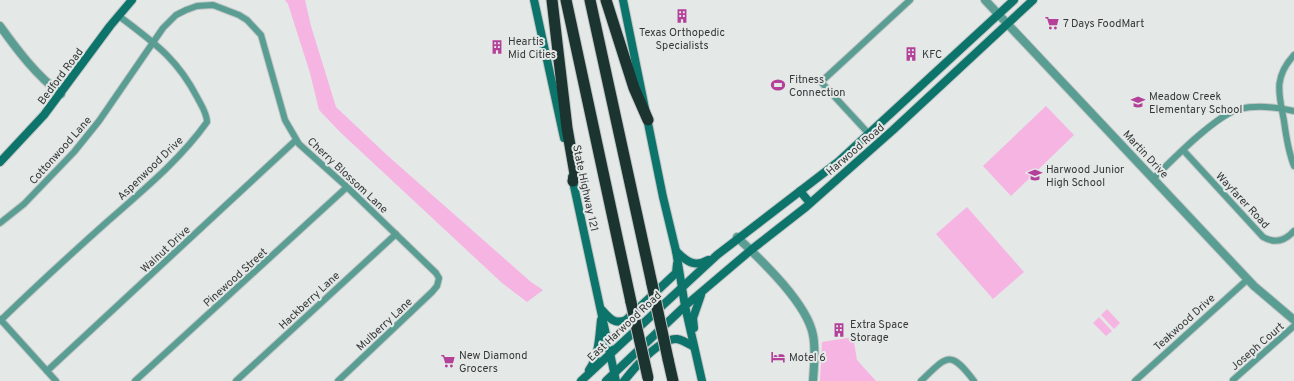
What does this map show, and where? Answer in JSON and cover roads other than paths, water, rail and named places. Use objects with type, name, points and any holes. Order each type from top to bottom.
[{"type":"highway","points":[[552,0],[567,128],[575,174],[573,182]]},
{"type":"highway","points":[[566,0],[648,379]]},
{"type":"highway","points":[[590,0],[673,381]]},
{"type":"highway","points":[[606,0],[634,88],[648,120]]},
{"type":"main road","name":"Bedford Road","points":[[0,162],[26,136],[61,94],[110,26],[132,0]]},
{"type":"main road","name":"State Highway 121","points":[[534,0],[602,309],[616,381]]},
{"type":"main road","points":[[623,0],[663,197],[676,251],[685,306],[702,381]]},
{"type":"main road","name":"Harwood Road","points":[[682,286],[737,238],[838,162],[1014,0]]},
{"type":"main road","name":"Harwood Road","points":[[685,306],[751,250],[810,203],[878,144],[1033,0]]},
{"type":"main road","points":[[931,76],[937,88]]},
{"type":"main road","points":[[869,134],[878,144]]},
{"type":"main road","points":[[800,191],[810,203]]},
{"type":"main road","points":[[676,251],[686,261],[694,264],[701,264],[717,255]]},
{"type":"main road","points":[[602,309],[609,318],[616,322],[626,320],[676,273],[676,251]]},
{"type":"main road","name":"East Harwood Road","points":[[581,381],[682,286]]},
{"type":"main road","points":[[694,346],[693,318],[697,303],[702,293]]},
{"type":"main road","points":[[606,381],[685,306]]},
{"type":"main road","points":[[581,381],[593,364],[598,350],[602,309]]},
{"type":"main road","points":[[624,381],[658,346],[669,340],[678,339],[694,346]]},
{"type":"street","points":[[869,134],[821,82],[910,0]]},
{"type":"street","name":"Martin Drive","points":[[985,0],[1248,279],[1294,320]]},
{"type":"street","name":"Cherry Blossom Lane","points":[[153,42],[163,28],[176,15],[197,6],[213,5],[239,15],[247,20],[260,35],[286,120],[296,140],[311,156],[347,187],[396,234],[436,273],[439,278]]},
{"type":"street","name":"Aspenwood Drive","points":[[0,320],[51,272],[149,185],[198,135],[207,122],[206,114],[186,78],[172,58],[120,16]]},
{"type":"street","points":[[0,26],[23,58],[46,82],[61,94]]},
{"type":"street","name":"Cottonwood Lane","points":[[0,223],[24,204],[74,152],[99,121],[153,42]]},
{"type":"street","points":[[1294,55],[1284,67],[1280,77],[1279,96],[1288,147],[1294,166]]},
{"type":"street","points":[[1153,179],[1219,119],[1233,111],[1255,107],[1282,108],[1294,111]]},
{"type":"street","name":"Walnut Drive","points":[[47,371],[296,140]]},
{"type":"street","name":"Wayfarer Road","points":[[1184,151],[1262,237],[1267,240],[1277,242],[1286,238],[1294,231]]},
{"type":"street","name":"Pinewood Street","points":[[135,381],[347,187]]},
{"type":"street","name":"Hackberry Lane","points":[[236,381],[396,234]]},
{"type":"street","points":[[737,238],[751,250],[794,298],[810,324],[814,336],[813,381]]},
{"type":"street","name":"Mulberry Lane","points":[[338,381],[432,292],[437,286],[439,278]]},
{"type":"street","name":"Teakwood Drive","points":[[1137,380],[1248,279]]},
{"type":"street","points":[[0,320],[56,381]]},
{"type":"street","name":"Joseph Court","points":[[1233,380],[1294,326]]},
{"type":"street","points":[[921,381],[942,361],[948,359],[954,359],[959,362],[974,381]]},
{"type":"place","name":"Texas Orthopedic Specialists","points":[[682,16]]},
{"type":"place","name":"7 Days FoodMart","points":[[1052,23]]},
{"type":"place","name":"Heartis Mid Cities","points":[[497,47]]},
{"type":"place","name":"KFC","points":[[911,54]]},
{"type":"place","name":"Fitness Connection","points":[[778,85]]},
{"type":"place","name":"Meadow Creek Elementary School","points":[[1138,102]]},
{"type":"place","name":"Harwood Junior High School","points":[[1035,175]]},
{"type":"place","name":"Extra Space Storage","points":[[839,330]]},
{"type":"place","name":"Motel 6","points":[[778,357]]},
{"type":"place","name":"New Diamond Grocers","points":[[448,361]]}]
